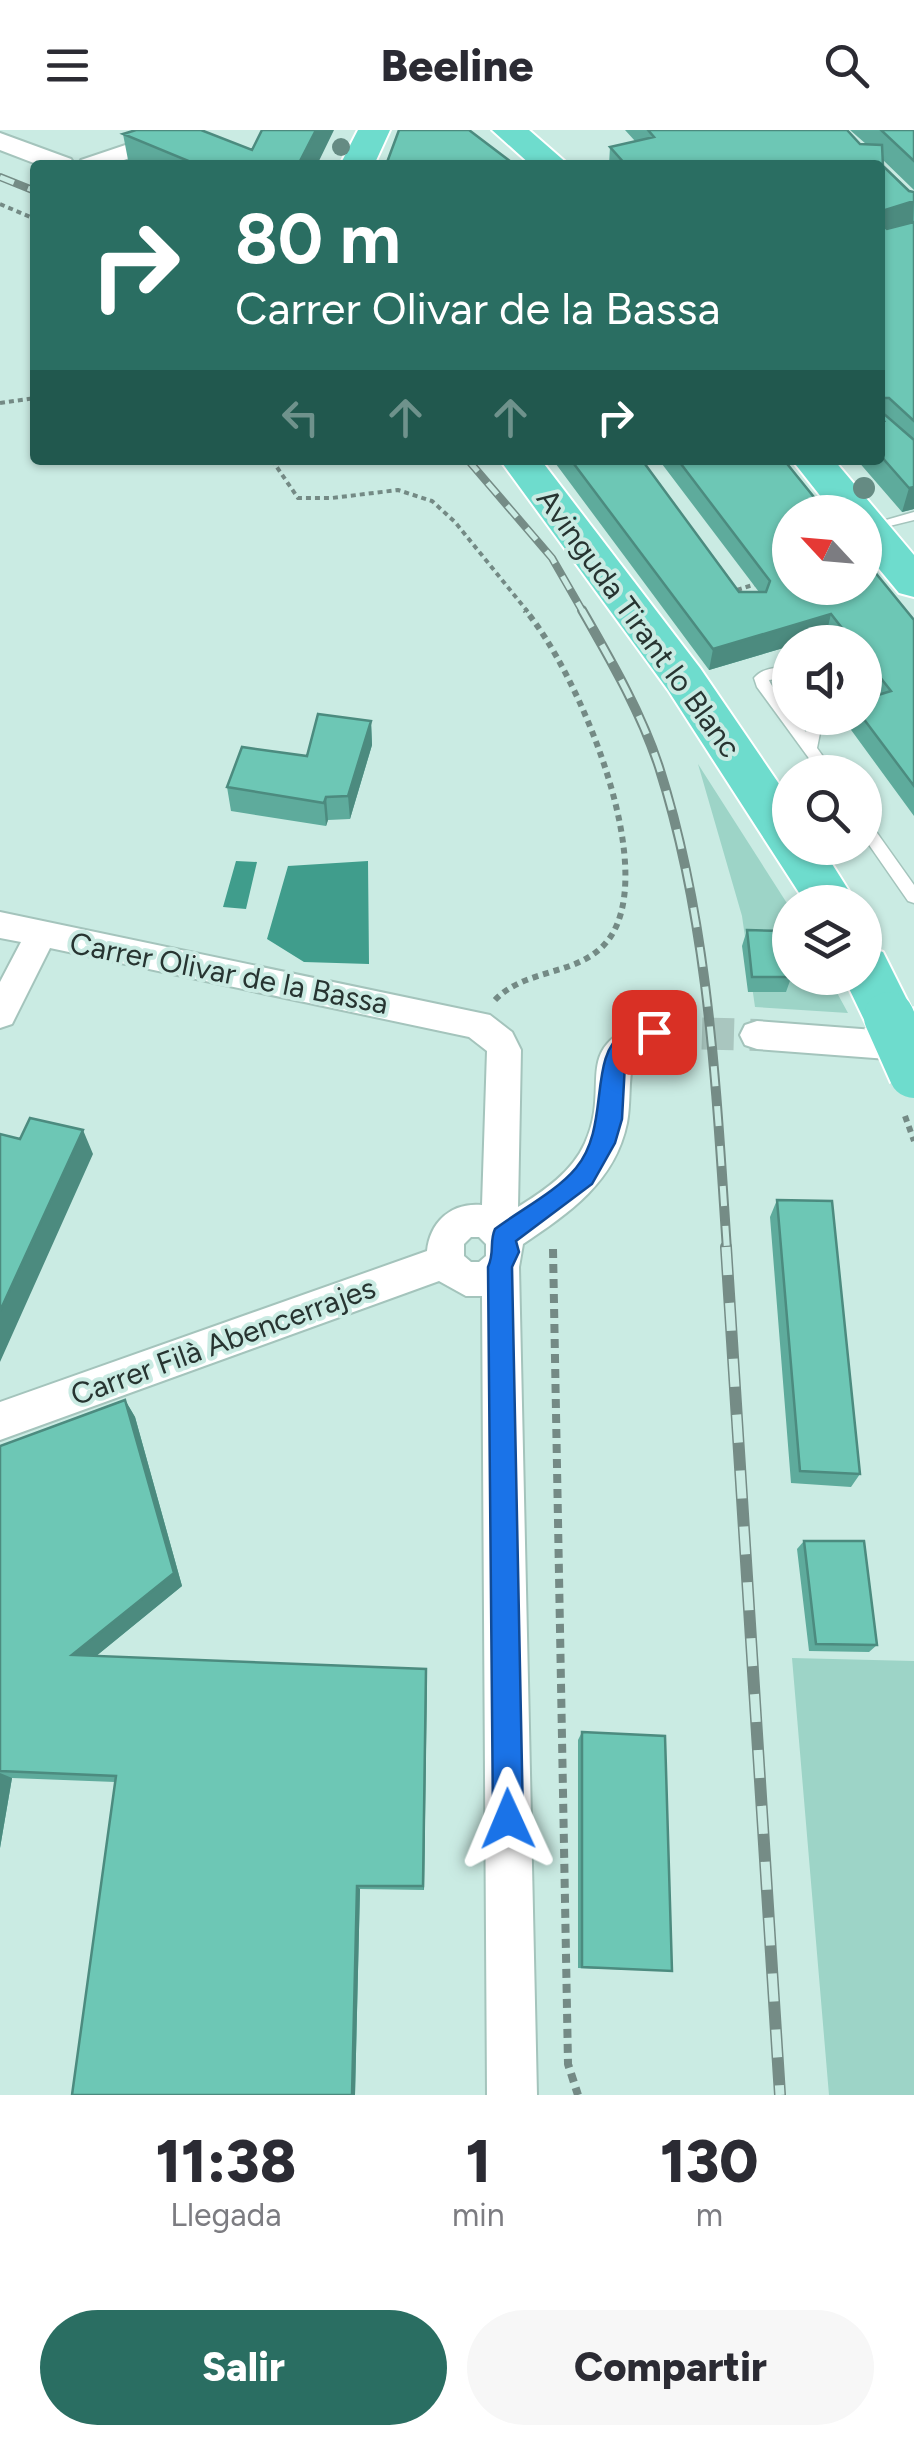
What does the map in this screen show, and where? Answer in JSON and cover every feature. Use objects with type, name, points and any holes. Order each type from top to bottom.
[{"type":"main road","points":[[360,160],[374,130]]},
{"type":"main road","points":[[508,130],[546,160]]},
{"type":"main road","name":"Avinguda Tirant lo Blanc","points":[[524,465],[684,679],[772,811]]},
{"type":"main road","points":[[816,465],[841,495]]},
{"type":"main road","points":[[882,545],[914,583]]},
{"type":"main road","points":[[881,995],[901,1032],[914,1072]]},
{"type":"street","points":[[103,160],[190,130]]},
{"type":"street","points":[[0,141],[49,160]]},
{"type":"street","name":"Carrer Olivar de la Bassa","points":[[0,925],[468,1022]]},
{"type":"street","points":[[0,1014],[41,934]]},
{"type":"street","points":[[468,1022],[500,1042],[504,1050],[501,1245],[512,2095]]},
{"type":"street","points":[[501,1245],[584,1176],[603,1143],[610,1119],[614,1062],[620,1048],[631,1039],[654,1032]]},
{"type":"street","points":[[756,1035],[901,1032]]},
{"type":"street","name":"Carrer Filà Abencerrajes","points":[[0,1420],[447,1261],[462,1276],[472,1279],[492,1274],[501,1245]]},
{"type":"lane","points":[[882,520],[914,516]]},
{"type":"lane","points":[[772,672],[761,678],[772,694]]},
{"type":"lane","points":[[801,735],[815,755]]},
{"type":"lane","points":[[810,748],[813,735]]},
{"type":"lane","points":[[882,852],[914,898]]},
{"type":"path","points":[[0,204],[30,216]]},
{"type":"path","points":[[0,403],[30,399]]},
{"type":"path","points":[[275,465],[298,498],[319,500],[384,488],[410,492],[438,506],[552,643],[595,735],[622,846],[625,881],[622,915],[615,931],[591,958],[557,972],[518,978],[506,985],[468,1022]]},
{"type":"path","points":[[737,590],[765,582]]},
{"type":"path","points":[[542,1210],[556,1259],[568,2064],[578,2095]]},
{"type":"shaded area","points":[[698,764],[775,885],[772,885],[772,995],[838,995],[848,1013],[755,1007],[742,916]]},
{"type":"shaded area","points":[[236,861],[257,862],[246,909],[223,907]]},
{"type":"shaded area","points":[[368,861],[369,964],[304,962],[267,939],[288,866]]},
{"type":"shaded area","points":[[792,1658],[914,1661],[914,2095],[829,2095]]},
{"type":"building","points":[[136,130],[201,130],[252,150],[262,130],[316,130],[301,160],[186,160],[123,134]]},
{"type":"building","points":[[399,130],[469,130],[508,160],[388,160]]},
{"type":"building","points":[[648,130],[847,130],[860,144],[882,145],[883,160],[622,160],[610,147],[654,137]]},
{"type":"building","points":[[881,130],[914,130],[914,161]]},
{"type":"building","points":[[885,168],[914,192],[914,201],[885,210]]},
{"type":"building","points":[[914,222],[914,421],[885,398],[885,227]]},
{"type":"building","points":[[885,415],[914,440],[914,487],[909,488],[885,461]]},
{"type":"building","points":[[575,465],[646,465],[739,592],[766,592],[770,581],[682,465],[788,465],[812,495],[772,495],[772,605],[882,605],[882,581],[914,620],[914,786],[876,735],[882,735],[882,694],[891,691],[882,680],[882,625],[840,625],[831,614],[794,625],[772,625],[772,632],[713,649]]},
{"type":"building","points":[[318,714],[371,721],[348,796],[326,797],[324,803],[227,787],[242,747],[307,756]]},
{"type":"building","points":[[747,930],[772,931],[772,977],[752,977]]},
{"type":"building","points":[[30,1118],[83,1130],[0,1311],[0,1134],[20,1139]]},
{"type":"building","points":[[777,1200],[832,1201],[860,1474],[800,1471]]},
{"type":"building","points":[[125,1400],[174,1573],[72,1655],[426,1669],[423,1886],[357,1886],[352,2095],[72,2095],[116,1776],[0,1771],[0,1446]]},
{"type":"building","points":[[804,1541],[864,1541],[877,1645],[816,1644]]},
{"type":"building","points":[[582,1732],[665,1736],[672,1971],[582,1967]]},
{"type":"tunnel","points":[[654,1032],[757,1035]]},
{"type":"railway","points":[[0,177],[30,189]]},
{"type":"railway","points":[[472,465],[552,558],[583,612]]},
{"type":"railway","points":[[582,610],[643,726],[676,826],[708,1006],[727,1250]]},
{"type":"railway","points":[[726,1247],[780,2095]]},
{"type":"route","points":[[508,1819],[500,1267],[507,1252],[503,1237],[584,1176],[603,1143],[610,1119],[614,1062],[620,1048],[631,1039],[654,1032]]}]
